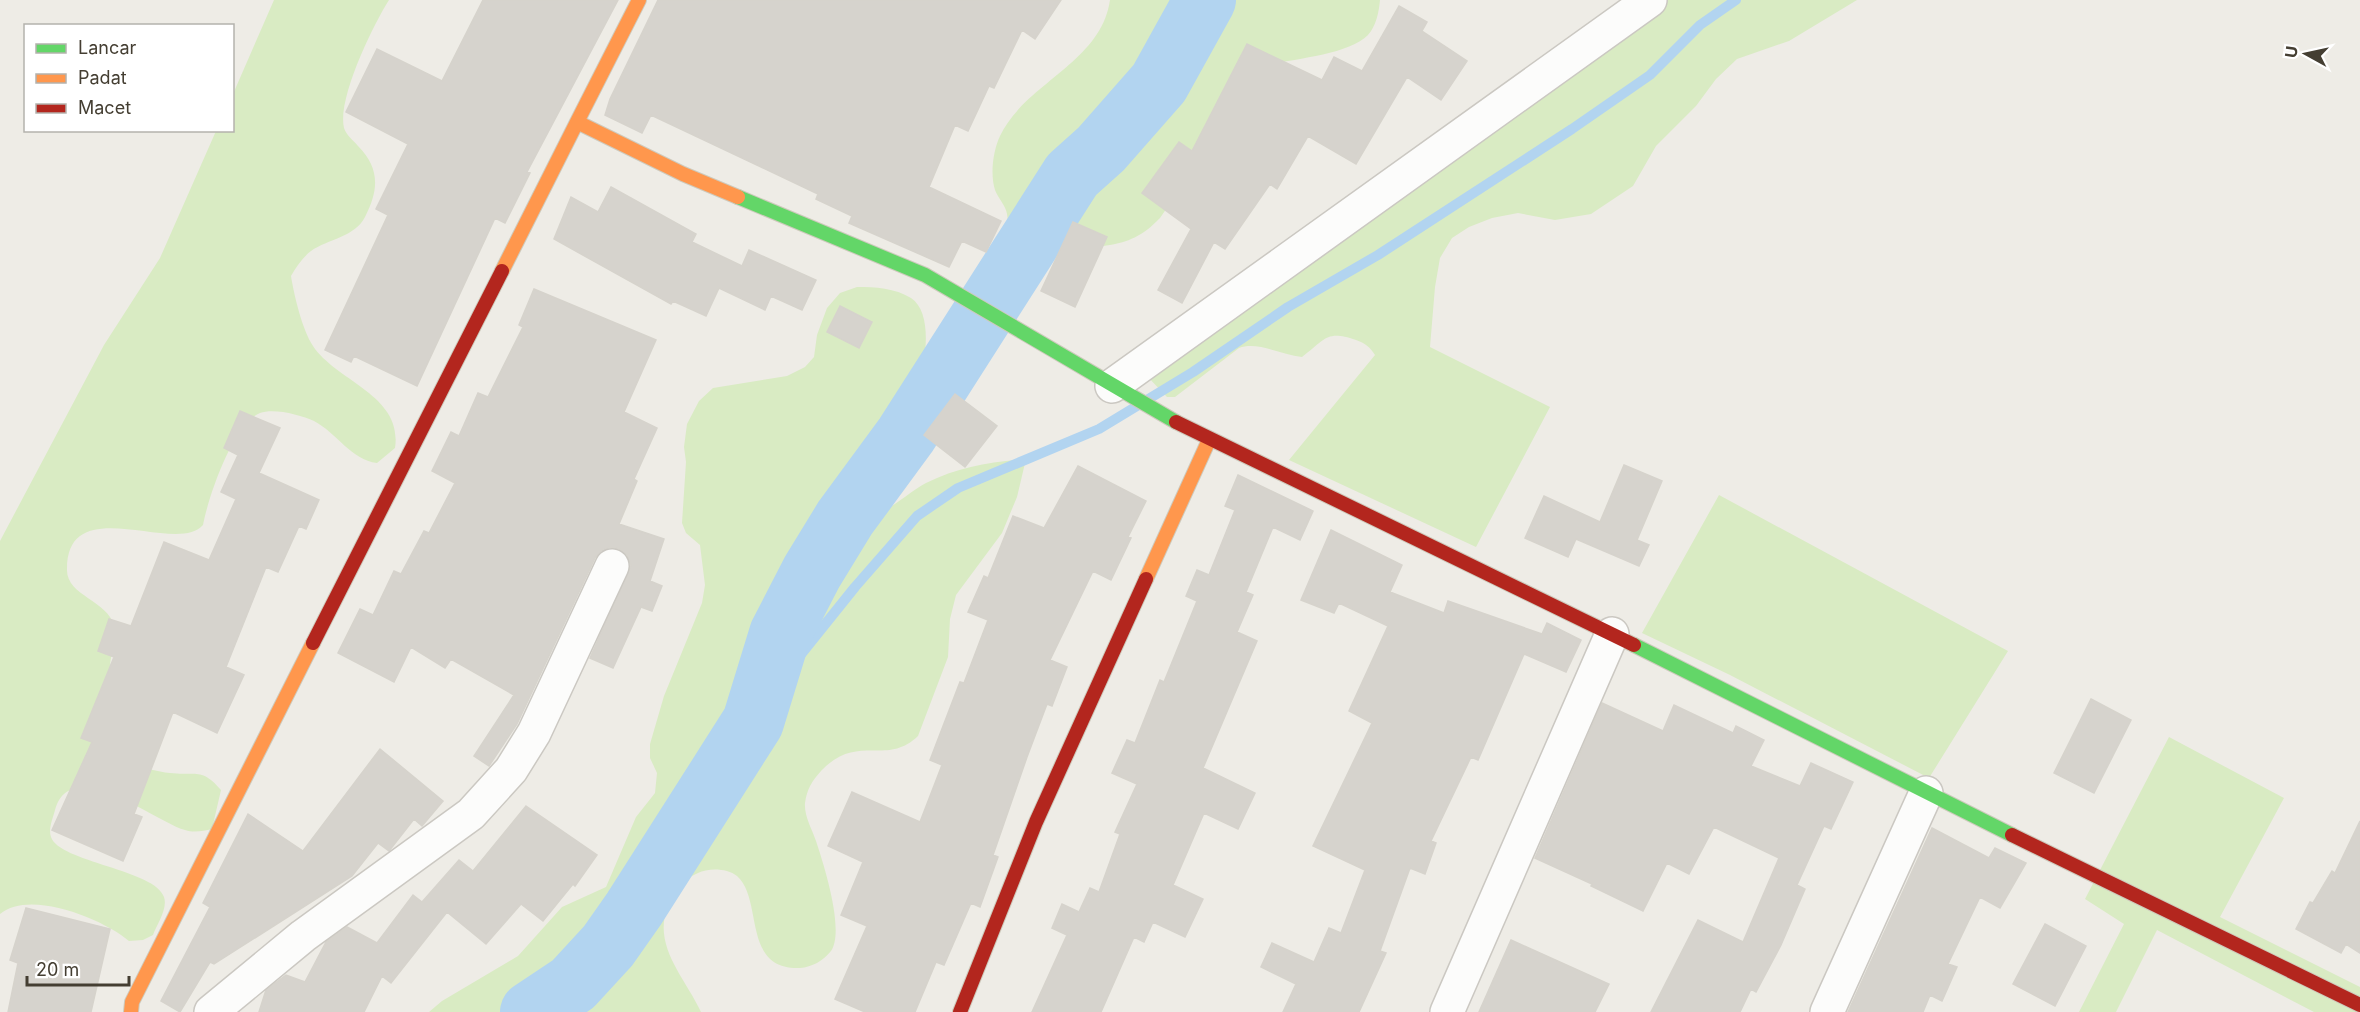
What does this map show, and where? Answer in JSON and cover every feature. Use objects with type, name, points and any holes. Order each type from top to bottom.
[{"type":"street","points":[[131,1012],[132,1002],[198,868],[639,0]]},
{"type":"street","points":[[1120,390],[1650,0]]},
{"type":"street","points":[[577,122],[683,174],[925,275],[1209,440],[1612,634],[1926,793],[2360,1005]]},
{"type":"street","points":[[960,1012],[1036,822],[1209,440]]},
{"type":"street","points":[[211,1012],[303,936],[471,814],[490,795],[511,770],[534,733],[612,566]]},
{"type":"street","points":[[1447,1012],[1612,634]]},
{"type":"street","points":[[1827,1012],[1926,793]]},
{"type":"green space","points":[[274,0],[389,0],[358,62],[343,115],[345,131],[365,154],[374,171],[375,188],[370,207],[361,224],[311,251],[291,276],[296,302],[313,346],[324,359],[379,402],[389,415],[395,430],[395,448],[377,463],[368,461],[352,452],[314,421],[280,412],[260,413],[240,431],[231,446],[216,480],[203,525],[190,533],[171,534],[103,529],[85,533],[72,546],[67,569],[68,578],[73,586],[104,610],[114,626],[110,666],[111,681],[115,705],[132,765],[179,774],[203,775],[221,790],[212,829],[202,831],[185,830],[172,825],[135,805],[95,789],[78,788],[64,794],[55,810],[51,824],[50,834],[58,846],[88,860],[144,880],[157,888],[164,897],[165,906],[153,935],[143,940],[129,941],[117,932],[85,916],[47,906],[13,907],[0,914],[0,541],[104,345],[160,258],[216,132],[234,132],[234,92]]},
{"type":"green space","points":[[1110,0],[1380,0],[1373,27],[1368,35],[1359,42],[1334,52],[1264,66],[1160,218],[1147,230],[1122,242],[1053,254],[1037,263],[1014,283],[995,283],[991,276],[1003,246],[1008,222],[1004,205],[993,184],[994,155],[1000,136],[1026,101],[1078,57],[1093,40],[1104,22]]},
{"type":"green space","points":[[1657,0],[1857,0],[1789,41],[1737,59],[1716,79],[1696,106],[1656,146],[1633,186],[1591,214],[1555,220],[1518,213],[1492,218],[1469,227],[1452,238],[1440,258],[1430,347],[1550,407],[1476,547],[1289,460],[1375,355],[1362,342],[1332,336],[1302,357],[1262,347],[1239,348],[1175,397],[1167,397],[1145,374]]},
{"type":"green space","points":[[857,287],[892,290],[911,298],[919,307],[924,319],[926,334],[923,367],[915,396],[908,412],[885,438],[874,457],[867,480],[866,504],[878,513],[926,483],[950,473],[987,464],[1026,459],[1017,497],[1002,533],[956,595],[950,619],[948,657],[918,736],[906,745],[895,749],[847,753],[821,771],[809,789],[805,803],[806,813],[824,866],[835,914],[835,942],[831,951],[817,963],[809,966],[800,968],[781,966],[769,958],[761,946],[750,901],[745,887],[737,876],[723,870],[707,870],[692,876],[673,894],[664,920],[664,934],[672,960],[701,1012],[429,1012],[442,1001],[518,956],[562,907],[606,887],[636,817],[655,793],[657,773],[650,758],[650,744],[664,696],[702,603],[705,585],[700,545],[686,533],[682,523],[686,462],[684,447],[687,424],[699,401],[713,388],[787,376],[805,367],[814,357],[817,335],[827,308],[840,293]]},
{"type":"green space","points":[[1719,495],[2008,651],[1929,778],[1730,675],[1642,633]]},
{"type":"green space","points":[[2169,737],[2284,798],[2220,917],[2360,987],[2360,1012],[2314,1012],[2157,930],[2116,1012],[2079,1012],[2124,924],[2085,899]]},
{"type":"building","points":[[483,0],[618,0],[527,172],[530,173],[505,223],[495,218],[417,386],[354,356],[351,362],[325,350],[388,215],[376,209],[408,144],[346,112],[377,49],[442,81]]},
{"type":"building","points":[[658,0],[1061,0],[1035,39],[1022,30],[994,88],[989,86],[968,131],[955,125],[929,187],[1001,221],[986,252],[962,241],[949,267],[849,223],[852,216],[816,199],[818,194],[651,115],[642,133],[605,115],[610,99]]},
{"type":"building","points":[[1399,6],[1427,22],[1422,31],[1467,61],[1441,100],[1407,77],[1356,164],[1308,136],[1277,189],[1270,184],[1225,249],[1214,242],[1182,303],[1158,290],[1191,229],[1142,193],[1179,142],[1192,151],[1247,44],[1322,80],[1334,57],[1362,71]]},
{"type":"building","points":[[611,187],[696,234],[692,242],[742,266],[749,250],[816,280],[802,310],[771,296],[765,310],[719,288],[706,316],[673,301],[671,304],[554,239],[571,197],[598,212]]},
{"type":"building","points":[[1073,222],[1107,237],[1075,307],[1041,291]]},
{"type":"building","points":[[534,289],[656,340],[624,412],[657,428],[634,479],[637,481],[619,524],[664,539],[650,581],[662,586],[652,611],[641,607],[613,668],[590,658],[631,565],[627,555],[619,549],[610,547],[601,551],[595,558],[517,724],[489,766],[474,756],[514,695],[451,659],[445,668],[411,647],[394,682],[338,653],[360,609],[373,615],[394,571],[401,574],[424,531],[429,533],[455,483],[432,471],[451,432],[459,436],[478,393],[488,397],[523,327],[519,325]]},
{"type":"building","points":[[840,306],[872,322],[859,348],[827,332]]},
{"type":"building","points":[[955,394],[997,426],[965,467],[924,435]]},
{"type":"building","points":[[240,411],[280,428],[259,473],[319,500],[306,529],[299,526],[278,572],[266,567],[226,667],[244,675],[217,733],[173,712],[134,814],[142,817],[123,861],[52,830],[92,742],[81,738],[114,657],[98,651],[109,619],[131,626],[164,542],[209,560],[236,499],[221,492],[238,455],[224,448]]},
{"type":"building","points":[[1624,465],[1662,481],[1637,540],[1649,545],[1639,566],[1576,539],[1568,557],[1525,538],[1544,496],[1600,522]]},
{"type":"building","points":[[1078,466],[1146,501],[1128,537],[1131,538],[1111,580],[1093,571],[1050,660],[1067,667],[1052,706],[1047,704],[1027,757],[993,855],[998,857],[980,907],[971,903],[944,965],[936,962],[915,1012],[865,1012],[835,999],[867,926],[841,915],[863,862],[828,846],[852,792],[920,822],[942,765],[930,760],[960,682],[964,683],[988,620],[968,612],[984,576],[988,578],[1013,516],[1044,528]]},
{"type":"building","points":[[1238,475],[1313,511],[1300,540],[1273,527],[1246,592],[1253,595],[1237,632],[1257,641],[1203,768],[1255,793],[1238,829],[1204,813],[1173,885],[1203,899],[1185,937],[1153,922],[1144,942],[1134,937],[1101,1012],[1032,1012],[1067,935],[1052,928],[1062,904],[1079,912],[1090,888],[1099,892],[1120,834],[1115,832],[1137,784],[1112,773],[1127,740],[1135,743],[1160,680],[1164,682],[1197,601],[1186,596],[1197,570],[1209,575],[1235,510],[1225,506]]},
{"type":"building","points":[[1331,530],[1402,565],[1390,592],[1444,613],[1448,601],[1542,634],[1547,623],[1581,640],[1566,672],[1524,654],[1478,760],[1471,757],[1431,841],[1436,843],[1425,874],[1410,868],[1380,951],[1386,953],[1359,1012],[1283,1012],[1296,984],[1261,967],[1272,943],[1314,962],[1329,928],[1341,933],[1365,870],[1313,846],[1372,723],[1349,711],[1388,626],[1339,603],[1334,613],[1301,600]]},
{"type":"building","points":[[2091,699],[2131,720],[2094,793],[2054,773]]},
{"type":"building","points":[[1602,703],[1663,731],[1674,705],[1733,733],[1736,726],[1764,740],[1751,766],[1800,786],[1811,763],[1853,782],[1831,829],[1824,826],[1797,885],[1805,889],[1781,945],[1756,992],[1751,989],[1740,1012],[1651,1012],[1698,920],[1743,942],[1779,858],[1714,827],[1689,874],[1667,863],[1643,911],[1535,858]]},
{"type":"building","points":[[380,749],[443,801],[422,826],[414,819],[389,851],[378,843],[352,876],[214,964],[210,962],[180,1012],[161,1001],[210,907],[203,903],[248,814],[303,851]]},
{"type":"building","points":[[526,806],[597,855],[575,886],[573,884],[543,921],[521,904],[486,944],[447,912],[391,983],[382,976],[364,1012],[259,1012],[266,990],[286,975],[305,982],[326,942],[347,927],[377,943],[413,895],[422,902],[459,860],[473,871]]},
{"type":"building","points":[[2360,821],[2360,953],[2346,944],[2341,953],[2296,929],[2310,902],[2313,903],[2332,871],[2335,873]]},
{"type":"building","points":[[1932,828],[1989,858],[1995,848],[2026,863],[2000,908],[1980,897],[1948,964],[1957,967],[1942,1001],[1930,995],[1923,1012],[1848,1012]]},
{"type":"building","points":[[26,908],[110,929],[91,1012],[8,1012],[18,963],[10,960]]},
{"type":"building","points":[[2045,924],[2086,946],[2055,1006],[2013,984]]},
{"type":"building","points":[[1511,940],[1609,984],[1595,1012],[1479,1012]]},
{"type":"waterway","points":[[531,1012],[573,984],[608,946],[634,909],[753,722],[780,634],[812,572],[845,518],[906,435],[1072,175],[1101,149],[1159,83],[1205,0]]},
{"type":"waterway","points":[[753,722],[786,673],[855,587],[917,516],[958,488],[1099,429],[1193,372],[1288,307],[1378,255],[1572,129],[1650,75],[1700,25],[1736,0]]},
{"type":"traffic: fast","points":[[738,197],[925,275],[1176,422]]},
{"type":"traffic: fast","points":[[1634,645],[2012,835]]},
{"type":"traffic: slow","points":[[639,0],[577,122],[683,174],[738,197]]},
{"type":"traffic: slow","points":[[502,271],[577,122]]},
{"type":"traffic: slow","points":[[1146,579],[1209,440]]},
{"type":"traffic: slow","points":[[131,1012],[132,1002],[313,643]]},
{"type":"traffic: jam","points":[[313,643],[502,271]]},
{"type":"traffic: jam","points":[[1176,422],[1634,645]]},
{"type":"traffic: jam","points":[[960,1012],[1036,822],[1146,579]]},
{"type":"traffic: jam","points":[[2012,835],[2360,1005]]}]
